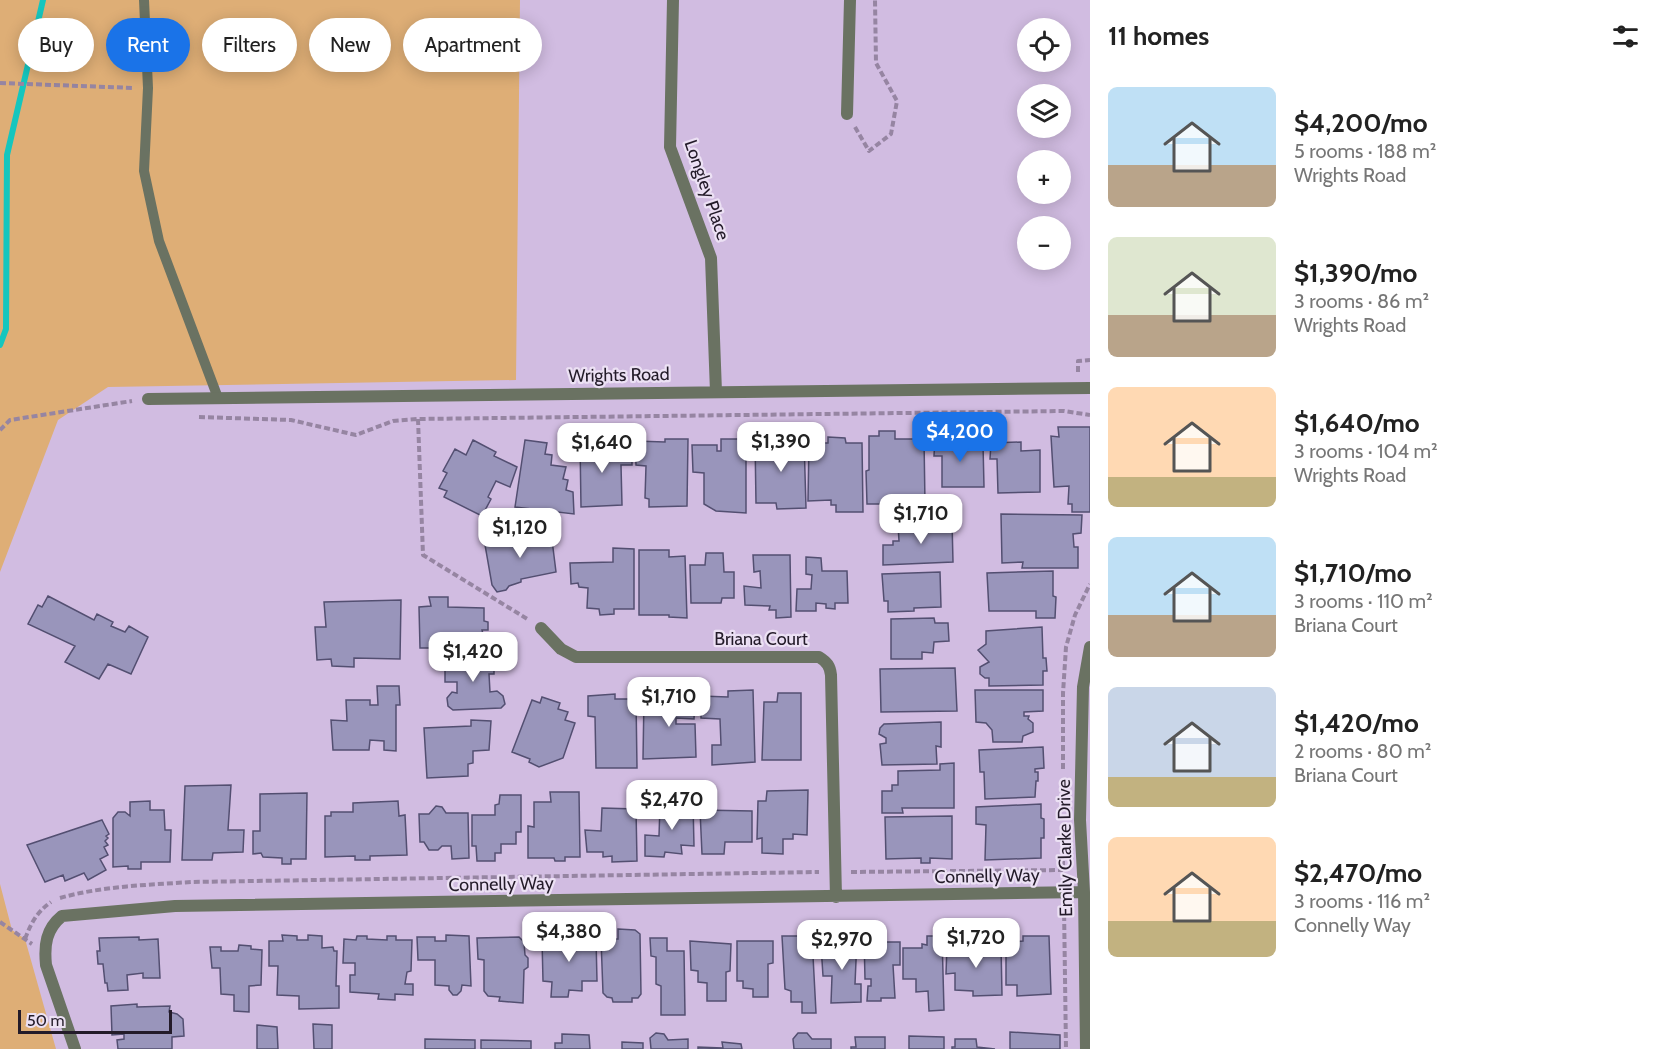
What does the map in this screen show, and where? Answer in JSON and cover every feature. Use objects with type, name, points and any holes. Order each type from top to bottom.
[{"type":"street","name":"Longley Place","points":[[673,0],[670,147],[711,258],[716,392]]},
{"type":"street","points":[[847,114],[850,0]]},
{"type":"street","name":"Wrights Road","points":[[148,399],[1090,388]]},
{"type":"street","name":"Briana Court","points":[[541,627],[561,649],[576,657],[819,657],[825,661],[831,675],[836,897]]},
{"type":"street","name":"Emily Clarke Drive","points":[[1086,1049],[1080,787],[1083,687],[1090,647]]},
{"type":"street","name":"Connelly Way","points":[[45,952],[50,930],[62,916],[175,906],[1084,892]]},
{"type":"street","points":[[45,952],[46,965],[75,1049]]},
{"type":"lane","points":[[144,0],[148,88],[144,171],[159,241],[218,398]]},
{"type":"path","points":[[847,114],[869,151],[891,134],[897,101],[876,63],[875,0]]},
{"type":"path","points":[[0,83],[148,88]]},
{"type":"path","points":[[0,430],[10,420],[148,399]]},
{"type":"path","points":[[195,416],[291,420],[356,435],[393,421],[418,419],[1064,411],[1090,415]]},
{"type":"path","points":[[418,419],[423,555],[541,627]]},
{"type":"path","points":[[25,939],[31,923],[40,910],[52,901],[73,895],[191,882],[1063,870]]},
{"type":"path","points":[[0,922],[45,952]]},
{"type":"shaded area","points":[[0,0],[520,0],[520,18],[403,18],[403,72],[519,72],[516,380],[108,387],[58,420],[0,572]]},
{"type":"shaded area","points":[[0,884],[12,930],[25,939],[56,1049],[0,1049]]},
{"type":"building","points":[[1058,427],[1090,427],[1090,512],[1072,512],[1072,504],[1068,504],[1069,486],[1054,487],[1051,436],[1059,437]]},
{"type":"building","points":[[879,431],[895,431],[895,439],[924,439],[925,504],[867,504],[866,471],[869,470],[869,436],[879,436]]},
{"type":"building","points":[[828,437],[845,438],[846,443],[862,443],[863,512],[836,512],[836,505],[831,505],[831,500],[808,501],[809,443],[828,443]]},
{"type":"building","points":[[964,437],[964,444],[983,444],[984,487],[942,487],[942,456],[934,456],[935,438]]},
{"type":"building","points":[[665,439],[688,439],[687,506],[649,507],[649,499],[645,498],[646,466],[636,465],[635,441],[665,442]]},
{"type":"building","points":[[721,439],[746,439],[746,513],[716,511],[704,504],[704,473],[693,472],[692,445],[717,445],[717,451],[721,451]]},
{"type":"building","points":[[755,439],[804,439],[806,508],[777,509],[776,503],[756,503]]},
{"type":"building","points":[[473,440],[496,452],[494,456],[517,467],[510,487],[496,481],[488,497],[491,499],[482,516],[444,497],[447,491],[439,488],[447,473],[443,471],[455,449],[466,455]]},
{"type":"building","points":[[525,440],[547,443],[545,454],[552,455],[551,465],[566,467],[563,479],[568,480],[566,490],[573,492],[574,514],[515,507]]},
{"type":"building","points":[[580,442],[602,442],[602,452],[608,452],[608,445],[632,446],[632,465],[621,465],[622,505],[581,507]]},
{"type":"building","points":[[1021,442],[1021,451],[1040,450],[1040,492],[998,493],[997,459],[990,459],[991,443]]},
{"type":"building","points":[[1001,514],[1082,515],[1081,533],[1073,534],[1074,547],[1078,547],[1078,568],[1022,568],[1023,562],[1002,563]]},
{"type":"building","points":[[952,521],[953,562],[883,565],[883,545],[893,545],[893,541],[899,541],[898,525]]},
{"type":"building","points":[[551,532],[556,572],[521,579],[521,582],[497,592],[492,585],[485,545],[488,540],[496,539],[502,543],[515,541],[519,535]]},
{"type":"building","points":[[613,548],[634,549],[634,609],[614,609],[614,614],[600,615],[599,609],[587,608],[588,588],[579,587],[578,583],[571,584],[570,563],[613,562]]},
{"type":"building","points":[[639,550],[669,550],[669,557],[685,556],[687,618],[669,617],[669,615],[639,615]]},
{"type":"building","points":[[706,553],[723,553],[724,572],[734,572],[734,598],[722,598],[721,603],[691,603],[690,565],[705,565]]},
{"type":"building","points":[[753,555],[790,555],[791,617],[776,618],[776,610],[769,610],[770,606],[745,605],[744,586],[761,588],[760,571],[754,572]]},
{"type":"building","points":[[806,557],[821,558],[822,571],[847,571],[848,603],[835,603],[835,609],[826,608],[826,604],[816,603],[816,611],[796,611],[797,589],[811,589],[812,575],[806,574]]},
{"type":"building","points":[[1053,571],[1053,596],[1056,597],[1055,618],[1036,618],[1036,611],[989,611],[987,573]]},
{"type":"building","points":[[940,572],[941,607],[888,612],[888,601],[884,601],[882,574]]},
{"type":"building","points":[[48,596],[94,620],[97,614],[113,622],[111,626],[125,632],[129,626],[148,637],[131,674],[108,664],[99,679],[65,662],[75,646],[28,624],[38,605],[42,607]]},
{"type":"building","points":[[429,597],[448,597],[448,607],[484,608],[484,621],[488,622],[488,630],[482,630],[483,634],[488,634],[489,648],[420,648],[419,607],[431,606]]},
{"type":"building","points":[[401,600],[400,659],[354,658],[354,667],[332,666],[331,659],[317,660],[315,627],[326,627],[324,602]]},
{"type":"building","points":[[934,618],[935,623],[948,623],[949,641],[934,642],[933,653],[922,652],[922,659],[891,659],[891,619]]},
{"type":"building","points":[[1042,627],[1043,658],[1046,658],[1047,671],[1043,671],[1043,685],[989,686],[989,678],[980,674],[980,667],[989,662],[978,650],[986,644],[986,631]]},
{"type":"building","points":[[473,653],[494,653],[494,674],[489,674],[490,692],[497,691],[503,696],[505,704],[501,708],[453,710],[448,706],[447,698],[452,692],[457,693],[457,682],[445,682],[445,660],[472,660]]},
{"type":"building","points":[[955,668],[957,711],[881,712],[880,669]]},
{"type":"building","points":[[377,686],[399,686],[400,705],[396,705],[396,751],[384,750],[384,741],[370,740],[369,750],[333,750],[331,720],[347,721],[346,700],[370,700],[370,705],[378,705]]},
{"type":"building","points":[[753,690],[755,762],[712,765],[712,745],[721,745],[720,719],[701,718],[701,696],[728,697],[728,691]]},
{"type":"building","points":[[975,690],[1043,690],[1043,711],[1024,712],[1024,716],[1029,716],[1028,719],[1033,723],[1033,732],[1023,736],[1022,742],[993,742],[992,730],[986,723],[976,722]]},
{"type":"building","points":[[778,693],[801,693],[801,760],[762,760],[764,702],[777,702]]},
{"type":"building","points":[[615,694],[615,699],[636,699],[637,768],[596,768],[595,717],[588,716],[588,696]]},
{"type":"building","points":[[542,697],[560,703],[558,709],[568,712],[565,720],[575,723],[563,758],[539,767],[529,762],[530,759],[512,752],[532,700],[540,703]]},
{"type":"building","points":[[695,697],[694,719],[676,718],[676,724],[695,724],[696,757],[643,759],[644,698]]},
{"type":"building","points":[[471,720],[491,721],[489,750],[473,751],[473,763],[468,764],[468,776],[427,778],[424,728],[471,726]]},
{"type":"building","points":[[941,722],[941,747],[936,746],[937,764],[882,765],[880,744],[886,743],[886,738],[879,734],[884,724]]},
{"type":"building","points":[[1043,747],[1044,768],[1035,769],[1035,772],[1038,772],[1038,781],[1036,781],[1035,797],[985,799],[984,772],[980,772],[979,750]]},
{"type":"building","points":[[954,763],[954,808],[902,808],[903,813],[882,813],[882,791],[892,791],[892,785],[898,785],[898,771],[940,770],[940,764]]},
{"type":"building","points":[[231,785],[228,830],[244,830],[243,852],[213,853],[212,860],[182,860],[185,786]]},
{"type":"building","points":[[808,790],[807,835],[793,834],[793,839],[783,839],[783,854],[762,853],[762,838],[757,839],[758,801],[766,801],[767,791]]},
{"type":"building","points":[[550,792],[579,792],[580,857],[565,857],[565,861],[555,861],[554,858],[528,858],[528,826],[534,827],[534,802],[551,802]]},
{"type":"building","points":[[307,793],[306,859],[291,859],[291,864],[282,864],[282,858],[263,857],[261,853],[253,854],[253,831],[260,831],[260,794]]},
{"type":"building","points":[[500,795],[521,795],[521,832],[516,832],[516,844],[501,844],[501,853],[495,853],[495,861],[477,861],[476,846],[472,846],[472,815],[495,815],[495,805],[499,804]]},
{"type":"building","points":[[684,799],[689,799],[693,803],[694,846],[681,845],[682,854],[665,852],[664,857],[645,856],[645,835],[659,836],[660,806],[680,807]]},
{"type":"building","points":[[150,801],[150,810],[164,810],[165,830],[171,830],[170,862],[141,862],[141,869],[128,869],[128,866],[113,867],[113,818],[118,812],[125,812],[130,816],[130,802]]},
{"type":"building","points":[[398,801],[399,816],[405,815],[407,855],[370,856],[370,860],[355,860],[355,856],[325,857],[325,816],[331,816],[331,812],[353,812],[353,803]]},
{"type":"building","points":[[1041,804],[1044,838],[1041,838],[1041,858],[985,860],[986,825],[976,824],[976,807]]},
{"type":"building","points":[[436,806],[442,807],[446,813],[468,813],[469,858],[452,859],[451,846],[429,850],[424,842],[420,842],[419,814],[429,814]]},
{"type":"building","points":[[602,808],[636,809],[637,861],[612,862],[612,856],[603,857],[603,852],[587,852],[585,830],[601,831]]},
{"type":"building","points":[[700,810],[752,811],[752,842],[725,842],[724,854],[702,854]]},
{"type":"building","points":[[952,816],[952,859],[930,858],[930,863],[921,863],[921,858],[886,859],[885,817]]},
{"type":"building","points":[[102,820],[109,834],[105,841],[108,845],[104,847],[108,855],[100,859],[106,870],[88,880],[84,873],[65,881],[63,875],[45,882],[27,845]]},
{"type":"building","points":[[618,929],[635,930],[640,934],[641,994],[638,998],[632,998],[632,1002],[613,1002],[612,998],[603,993],[601,939],[618,939]]},
{"type":"building","points":[[556,932],[568,933],[568,938],[596,938],[597,981],[582,981],[582,991],[569,990],[568,997],[551,997],[552,982],[543,981],[542,939],[556,940]]},
{"type":"building","points":[[282,935],[297,936],[297,940],[308,940],[308,935],[322,936],[322,948],[333,947],[334,951],[337,951],[336,986],[339,986],[339,1008],[299,1009],[299,996],[277,995],[278,966],[269,966],[269,941],[283,941]]},
{"type":"building","points":[[446,935],[469,936],[471,986],[462,985],[457,995],[453,995],[449,986],[435,985],[435,960],[418,960],[417,937],[435,937],[435,941],[446,941]]},
{"type":"building","points":[[357,936],[387,940],[387,936],[396,936],[396,940],[412,940],[411,971],[407,972],[405,984],[413,984],[413,995],[395,994],[395,1000],[378,999],[379,994],[350,992],[350,975],[355,975],[355,963],[343,963],[344,939],[356,940]]},
{"type":"building","points":[[782,936],[804,936],[805,956],[813,956],[816,1013],[802,1013],[802,1002],[791,1002],[791,991],[785,989]]},
{"type":"building","points":[[927,936],[942,936],[944,1010],[929,1011],[928,991],[916,992],[916,979],[903,979],[903,948],[922,948],[922,944],[927,945]]},
{"type":"building","points":[[1023,936],[1049,936],[1051,994],[1017,996],[1017,985],[1006,985],[1006,942],[1023,941]]},
{"type":"building","points":[[139,937],[139,940],[158,939],[160,978],[143,978],[143,973],[127,975],[128,990],[108,991],[103,964],[98,964],[99,938]]},
{"type":"building","points":[[519,937],[524,942],[525,955],[528,958],[528,967],[524,970],[523,1003],[499,1001],[500,997],[488,996],[484,991],[484,960],[478,959],[477,938]]},
{"type":"building","points":[[843,937],[857,938],[855,984],[861,984],[861,1002],[831,1003],[832,976],[823,976],[821,945],[843,945]]},
{"type":"building","points":[[864,937],[882,938],[881,942],[900,942],[900,965],[893,965],[895,998],[867,1001],[871,979],[865,979]]},
{"type":"building","points":[[650,938],[667,938],[667,951],[684,951],[685,1015],[661,1015],[661,986],[656,984],[656,957],[651,956]]},
{"type":"building","points":[[690,941],[731,944],[730,971],[726,972],[726,1001],[707,1001],[707,983],[698,982],[698,971],[691,970]]},
{"type":"building","points":[[737,941],[773,941],[773,963],[768,964],[768,997],[753,997],[753,989],[743,988],[743,981],[737,981]]},
{"type":"building","points":[[973,944],[973,949],[980,949],[981,944],[1001,945],[1002,995],[973,996],[973,991],[955,990],[955,973],[946,974],[947,945]]},
{"type":"building","points":[[239,945],[262,950],[261,985],[249,986],[249,1012],[234,1011],[234,995],[221,994],[220,968],[212,968],[210,947],[221,947],[221,951],[238,951]]},
{"type":"building","points":[[137,1004],[137,1007],[170,1006],[169,1012],[183,1019],[184,1036],[172,1037],[172,1049],[118,1049],[117,1040],[124,1039],[124,1034],[112,1035],[111,1006]]},
{"type":"building","points":[[313,1024],[332,1025],[332,1049],[314,1049]]},
{"type":"building","points":[[257,1025],[277,1027],[278,1049],[257,1049]]},
{"type":"building","points":[[1010,1032],[1060,1035],[1060,1049],[1010,1049]]},
{"type":"building","points":[[656,1033],[664,1034],[668,1040],[688,1039],[688,1049],[651,1049],[650,1038]]},
{"type":"building","points":[[798,1033],[807,1033],[812,1039],[831,1039],[831,1049],[794,1049],[793,1039]]},
{"type":"building","points":[[562,1034],[589,1035],[590,1049],[555,1049],[555,1043],[562,1043]]},
{"type":"building","points":[[909,1036],[944,1037],[944,1049],[909,1049]]},
{"type":"building","points":[[855,1037],[885,1037],[885,1049],[851,1049],[851,1047],[856,1047]]},
{"type":"building","points":[[425,1039],[475,1040],[475,1049],[425,1049]]},
{"type":"building","points":[[955,1039],[976,1039],[977,1047],[995,1049],[952,1049],[955,1047]]},
{"type":"building","points":[[481,1040],[531,1041],[531,1049],[481,1049]]},
{"type":"building","points":[[622,1042],[643,1043],[643,1049],[622,1049]]},
{"type":"building","points":[[722,1042],[741,1044],[742,1049],[698,1049],[698,1047],[723,1048]]},
{"type":"waterway","points":[[0,345],[6,329],[7,155],[43,0]]}]
